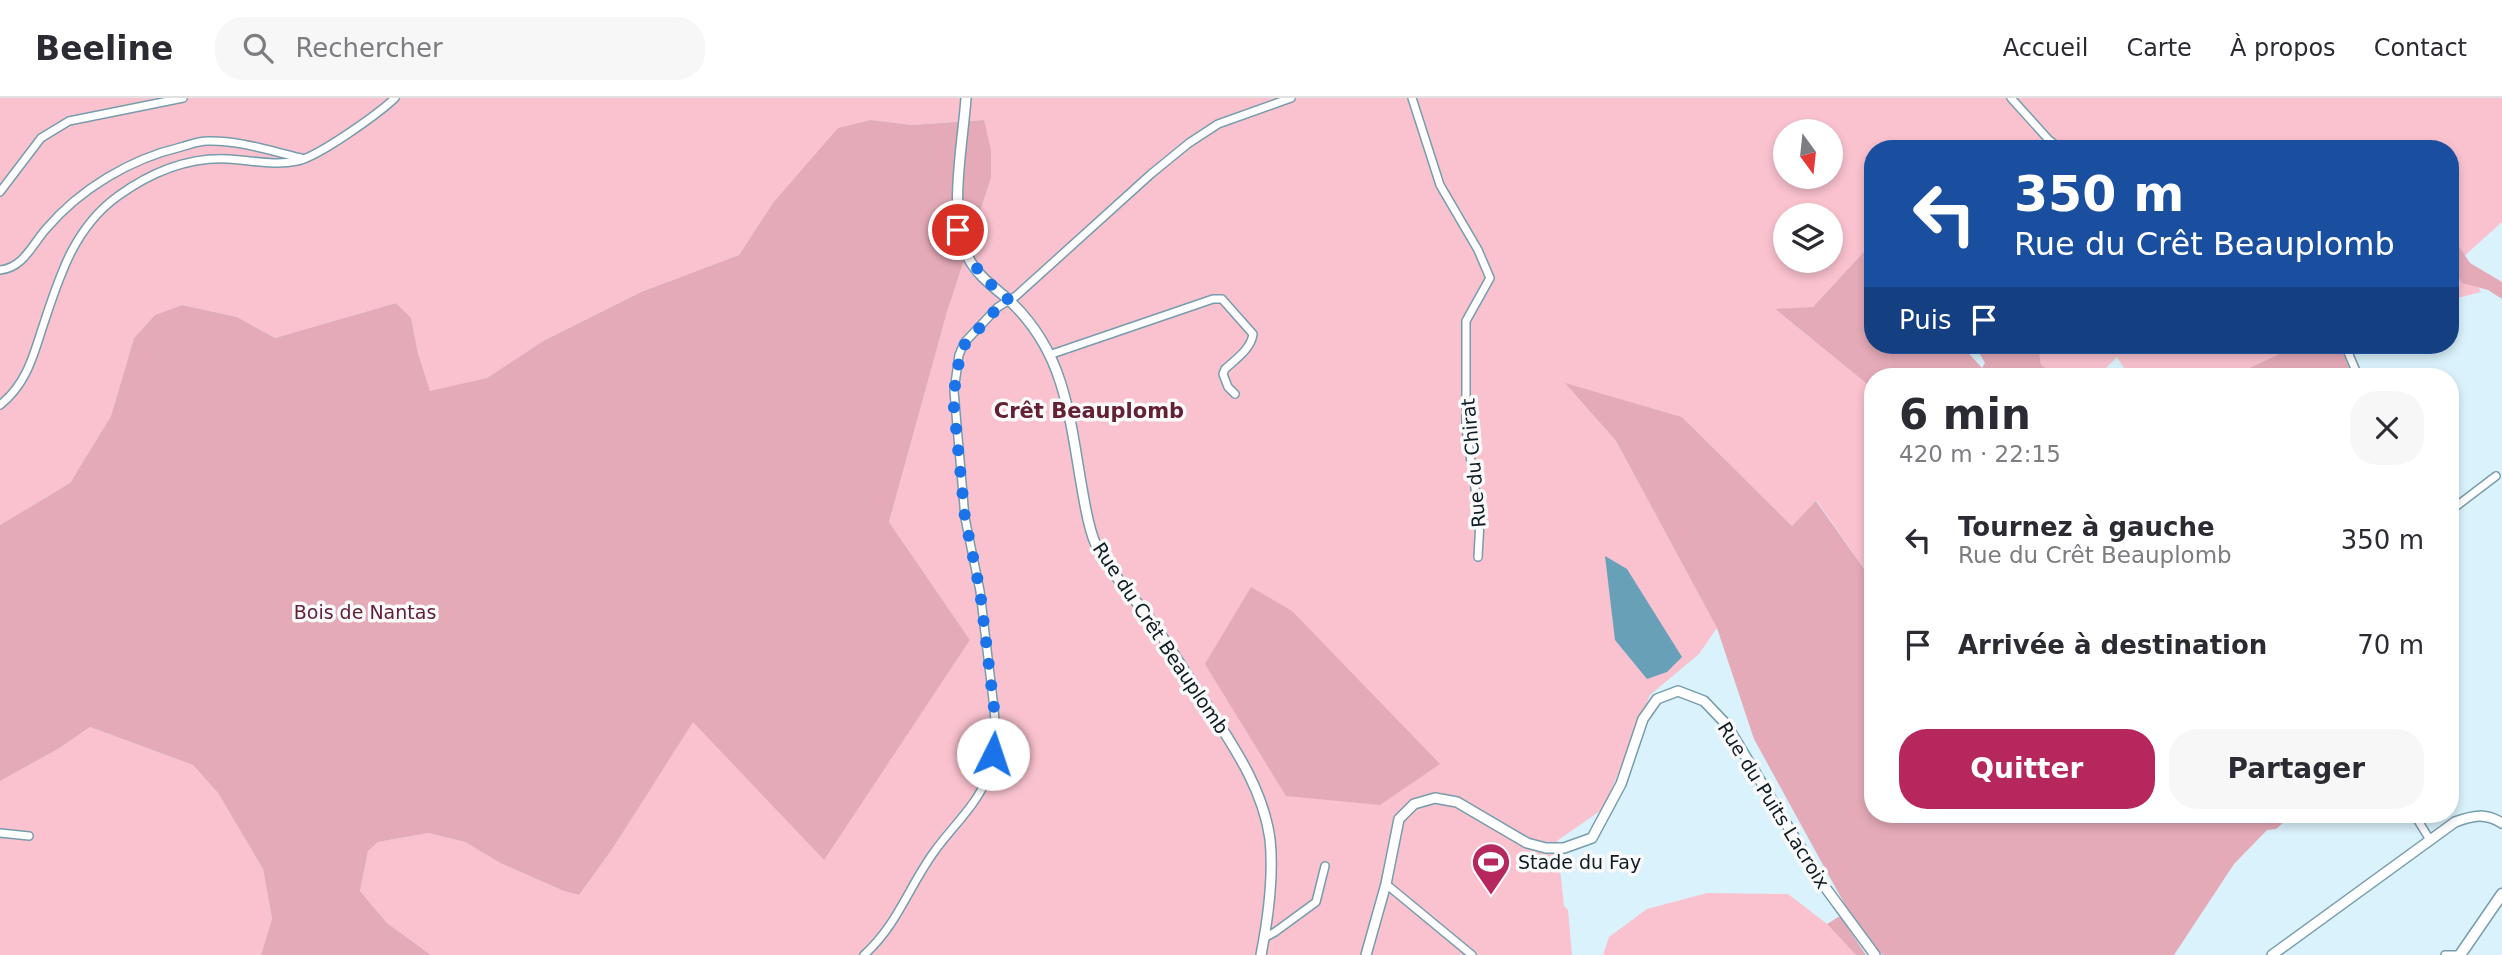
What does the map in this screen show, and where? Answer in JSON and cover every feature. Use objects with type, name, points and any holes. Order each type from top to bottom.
[{"type":"main road","points":[[2460,955],[2502,894]]},
{"type":"street","points":[[0,192],[41,138],[69,121],[183,98]]},
{"type":"street","points":[[0,405],[16,390],[30,368],[62,269],[82,231],[104,207],[142,181],[191,162],[226,159],[283,164],[305,159],[321,151],[395,98]]},
{"type":"street","name":"Rue du Crêt Beauplomb","points":[[966,98],[957,209],[958,230],[974,267],[1032,324],[1049,355],[1068,410],[1087,516],[1095,542],[1107,564],[1171,649],[1236,749],[1260,801],[1270,840],[1270,879],[1261,955]]},
{"type":"street","points":[[864,955],[898,915],[923,868],[981,791],[991,765],[994,708],[980,591],[965,518],[953,398],[961,349],[998,307],[1189,144],[1218,124],[1291,98]]},
{"type":"street","name":"Rue du Chirat","points":[[1412,98],[1440,185],[1478,250],[1490,278],[1466,321],[1466,428],[1480,521],[1478,557]]},
{"type":"street","points":[[2011,98],[2049,140]]},
{"type":"street","points":[[0,270],[12,267],[26,257],[46,229],[71,203],[114,173],[159,152],[206,141],[258,147],[305,159]]},
{"type":"street","points":[[1049,355],[1213,299],[1222,299],[1253,334],[1249,347],[1223,374],[1228,387],[1235,394]]},
{"type":"street","points":[[2459,504],[2496,476]]},
{"type":"street","name":"Rue du Puits Lacroix","points":[[1366,955],[1386,884],[1399,818],[1414,804],[1435,798],[1457,802],[1527,843],[1546,848],[1564,848],[1592,838],[1621,784],[1643,719],[1657,699],[1678,691],[1704,701],[1726,724],[1822,883],[1875,955]]},
{"type":"street","points":[[2459,820],[2474,814],[2491,816],[2502,823]]},
{"type":"street","points":[[2420,823],[2430,840]]},
{"type":"street","points":[[2272,955],[2454,823]]},
{"type":"street","points":[[0,833],[29,836]]},
{"type":"street","points":[[1264,937],[1275,932],[1315,902],[1325,866]]},
{"type":"street","points":[[1386,884],[1472,955]]},
{"type":"street","points":[[2445,955],[2460,955]]},
{"type":"shaded area","points":[[0,98],[2502,98],[2502,222],[2462,258],[2481,292],[2459,298],[2459,140],[1864,140],[1864,252],[1813,307],[1776,310],[1864,382],[1864,569],[1817,501],[1792,526],[1682,417],[1566,384],[1616,441],[1717,628],[1699,654],[1650,695],[1604,808],[1557,841],[1572,955],[431,955],[387,923],[360,891],[368,851],[378,842],[428,833],[465,842],[502,864],[579,895],[613,848],[693,721],[823,859],[970,640],[889,522],[947,312],[991,178],[984,120],[912,125],[871,120],[773,203],[739,255],[641,292],[543,341],[487,378],[430,392],[411,319],[396,303],[275,338],[237,317],[182,305],[155,315],[134,338],[111,416],[70,483],[0,525]]},
{"type":"shaded area","points":[[2039,354],[2280,354],[2249,368],[2124,368],[2117,357],[2106,368],[2046,368],[2041,365]]},
{"type":"shaded area","points":[[90,727],[193,765],[218,793],[263,869],[272,920],[261,955],[0,955],[0,781],[58,749]]},
{"type":"shaded area","points":[[1707,893],[1788,894],[1827,924],[1856,955],[1603,955],[1609,937],[1647,909]]},
{"type":"green space","name":"Bois de Nantas","points":[[871,120],[912,125],[984,120],[991,150],[991,178],[947,312],[889,522],[970,640],[824,860],[693,722],[613,848],[579,895],[502,864],[465,842],[428,833],[378,842],[368,851],[360,891],[387,923],[431,955],[261,955],[272,919],[263,869],[218,793],[193,765],[90,727],[58,749],[0,781],[0,525],[70,483],[111,416],[134,338],[155,315],[182,305],[237,317],[275,338],[396,303],[411,318],[430,391],[487,378],[543,341],[641,292],[739,255],[773,203],[838,128]]},
{"type":"green space","points":[[2459,246],[2470,263],[2502,282],[2502,299],[2488,290],[2462,283],[2459,278]]},
{"type":"green space","points":[[1864,252],[1864,354],[1969,354],[1982,368],[1864,368],[1864,381],[1775,309],[1813,307]]},
{"type":"green space","points":[[1980,354],[2039,354],[2041,365],[2046,368],[1982,368],[1985,363]]},
{"type":"green space","points":[[2280,354],[2343,354],[2349,368],[2249,368]]},
{"type":"green space","points":[[1565,383],[1682,417],[1792,526],[1816,501],[1864,569],[1864,823],[2283,823],[2276,829],[2267,830],[2234,864],[2174,955],[1883,955],[1873,948],[1844,903],[1754,739],[1717,628],[1616,441]]},
{"type":"green space","points":[[1251,587],[1292,611],[1440,764],[1380,805],[1286,796],[1205,664]]},
{"type":"green space","points":[[1840,916],[1866,955],[1856,955],[1827,924]]},
{"type":"water","points":[[1605,556],[1627,569],[1682,657],[1667,672],[1647,679],[1615,640]]},
{"type":"place","name":"Stade du Fay","points":[[1491,896]]},
{"type":"district","name":"Crêt Beauplomb","points":[[1089,411]]},
{"type":"route","points":[[958,230],[974,267],[994,289],[1009,300],[998,307],[964,343],[958,361],[953,398],[965,518],[980,591],[994,708],[993,754]]}]
